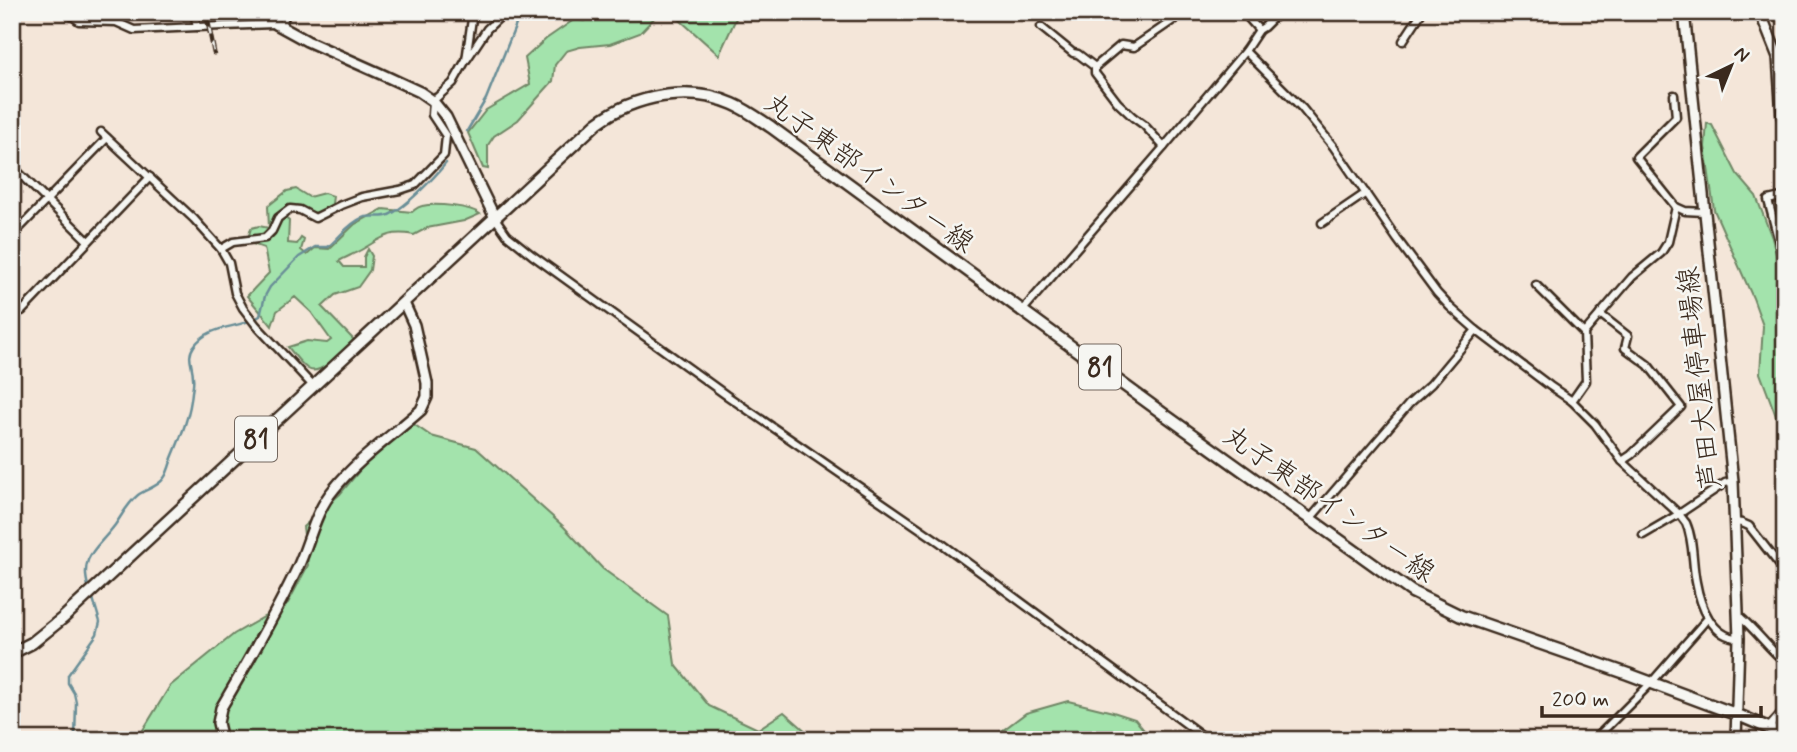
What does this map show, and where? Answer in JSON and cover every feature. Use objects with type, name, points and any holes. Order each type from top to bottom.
[{"type":"main road","name":"丸子東部インター線","points":[[12,653],[33,643],[54,626],[589,131],[611,114],[636,102],[682,95],[707,97],[732,104],[771,127],[1310,519],[1398,582],[1442,608],[1785,734]]},
{"type":"street","points":[[64,12],[79,21],[116,22],[134,30],[279,25]]},
{"type":"street","points":[[194,12],[197,27]]},
{"type":"street","points":[[260,12],[307,41],[433,101],[446,117],[495,218],[507,235],[726,395],[941,543],[1208,740]]},
{"type":"street","points":[[279,25],[285,12]]},
{"type":"street","points":[[466,60],[473,12]]},
{"type":"street","points":[[220,249],[233,242],[265,238],[272,232],[278,218],[290,209],[300,210],[315,218],[362,197],[415,185],[444,155],[446,136],[432,115],[433,101],[453,83],[487,29],[505,12]]},
{"type":"street","points":[[1164,147],[1118,103],[1095,73],[1095,67],[1121,45],[1134,47],[1185,12]]},
{"type":"street","points":[[1243,12],[1259,30]]},
{"type":"street","points":[[1023,310],[1245,51],[1259,30],[1279,12]]},
{"type":"street","name":"芦田大屋停車場線","points":[[1684,12],[1733,481],[1739,616],[1737,740]]},
{"type":"street","points":[[1760,12],[1777,57],[1782,81],[1782,116],[1785,125]]},
{"type":"street","points":[[1403,41],[1418,14]]},
{"type":"street","points":[[1041,27],[1095,67]]},
{"type":"street","points":[[1245,51],[1302,108],[1333,146],[1437,293],[1450,307],[1476,330],[1572,401],[1595,424],[1622,461],[1679,514],[1686,523],[1696,583],[1708,618],[1727,636],[1739,638]]},
{"type":"street","points":[[1674,95],[1676,117],[1636,157],[1676,207],[1685,211],[1704,212]]},
{"type":"street","points":[[100,132],[194,219],[220,249],[229,263],[235,293],[243,308],[313,386]]},
{"type":"street","points":[[12,236],[107,138]]},
{"type":"street","points":[[12,166],[88,241]]},
{"type":"street","points":[[12,307],[22,311],[150,177]]},
{"type":"street","points":[[1322,223],[1366,193]]},
{"type":"street","points":[[1785,197],[1768,200],[1785,265]]},
{"type":"street","points":[[1572,401],[1586,381],[1584,333],[1632,277],[1661,253],[1668,242],[1676,207]]},
{"type":"street","points":[[1536,285],[1584,333]]},
{"type":"street","points":[[222,740],[218,723],[221,708],[279,607],[326,500],[352,470],[421,410],[427,397],[427,383],[414,325],[404,303]]},
{"type":"street","points":[[1600,314],[1628,336],[1625,348],[1648,365],[1681,407],[1622,461]]},
{"type":"street","points":[[1310,519],[1476,330]]},
{"type":"street","points":[[1643,535],[1725,483],[1733,481]]},
{"type":"street","points":[[1735,522],[1749,526],[1785,572]]},
{"type":"street","points":[[1739,616],[1754,628],[1785,662]]},
{"type":"street","points":[[1594,740],[1651,683],[1708,618]]},
{"type":"street","points":[[1769,727],[1785,709]]},
{"type":"green space","points":[[597,12],[660,12],[640,33],[610,44],[566,51],[555,65],[553,81],[518,120],[494,136],[488,145],[488,169],[483,168],[468,133],[486,110],[530,84],[525,58],[575,19],[584,21]]},
{"type":"green space","points":[[671,12],[739,12],[719,55]]},
{"type":"green space","points":[[1707,123],[1712,125],[1737,174],[1756,196],[1772,238],[1785,291],[1785,440],[1760,373],[1763,326],[1714,210],[1705,147]]},
{"type":"green space","points":[[296,189],[309,197],[324,193],[333,196],[332,204],[317,213],[286,206],[283,216],[289,221],[288,243],[297,244],[301,238],[304,240],[301,250],[307,255],[315,248],[329,249],[355,224],[383,209],[412,212],[422,206],[443,205],[461,207],[480,214],[464,221],[427,228],[414,235],[386,236],[339,261],[344,267],[364,267],[364,257],[368,249],[372,256],[370,270],[358,287],[335,295],[322,307],[354,340],[326,366],[313,370],[302,364],[288,347],[307,341],[327,343],[331,340],[311,312],[295,297],[277,311],[272,326],[247,296],[269,273],[264,248],[247,242],[251,228],[269,228],[268,206],[287,191]]},
{"type":"green space","points":[[409,421],[431,436],[476,448],[564,527],[603,569],[668,616],[675,664],[709,706],[758,729],[784,712],[816,740],[145,740],[143,730],[170,686],[234,634],[288,603],[308,565],[303,527],[340,494]]},
{"type":"green space","points":[[1068,701],[1135,719],[1152,740],[981,740],[995,736],[1026,713]]},
{"type":"waterway","points":[[467,131],[486,99],[521,12]]},
{"type":"waterway","points":[[89,589],[86,568],[92,553],[131,502],[138,495],[159,484],[168,471],[189,409],[193,383],[190,357],[194,346],[208,334],[260,316],[270,287],[299,257],[315,247],[328,247],[348,227],[362,218],[386,216],[396,211],[419,192],[446,163]]},
{"type":"waterway","points":[[75,740],[76,702],[68,683],[68,675],[97,634],[100,622],[92,595]]},
{"type":"railway","points":[[206,12],[214,53]]}]
